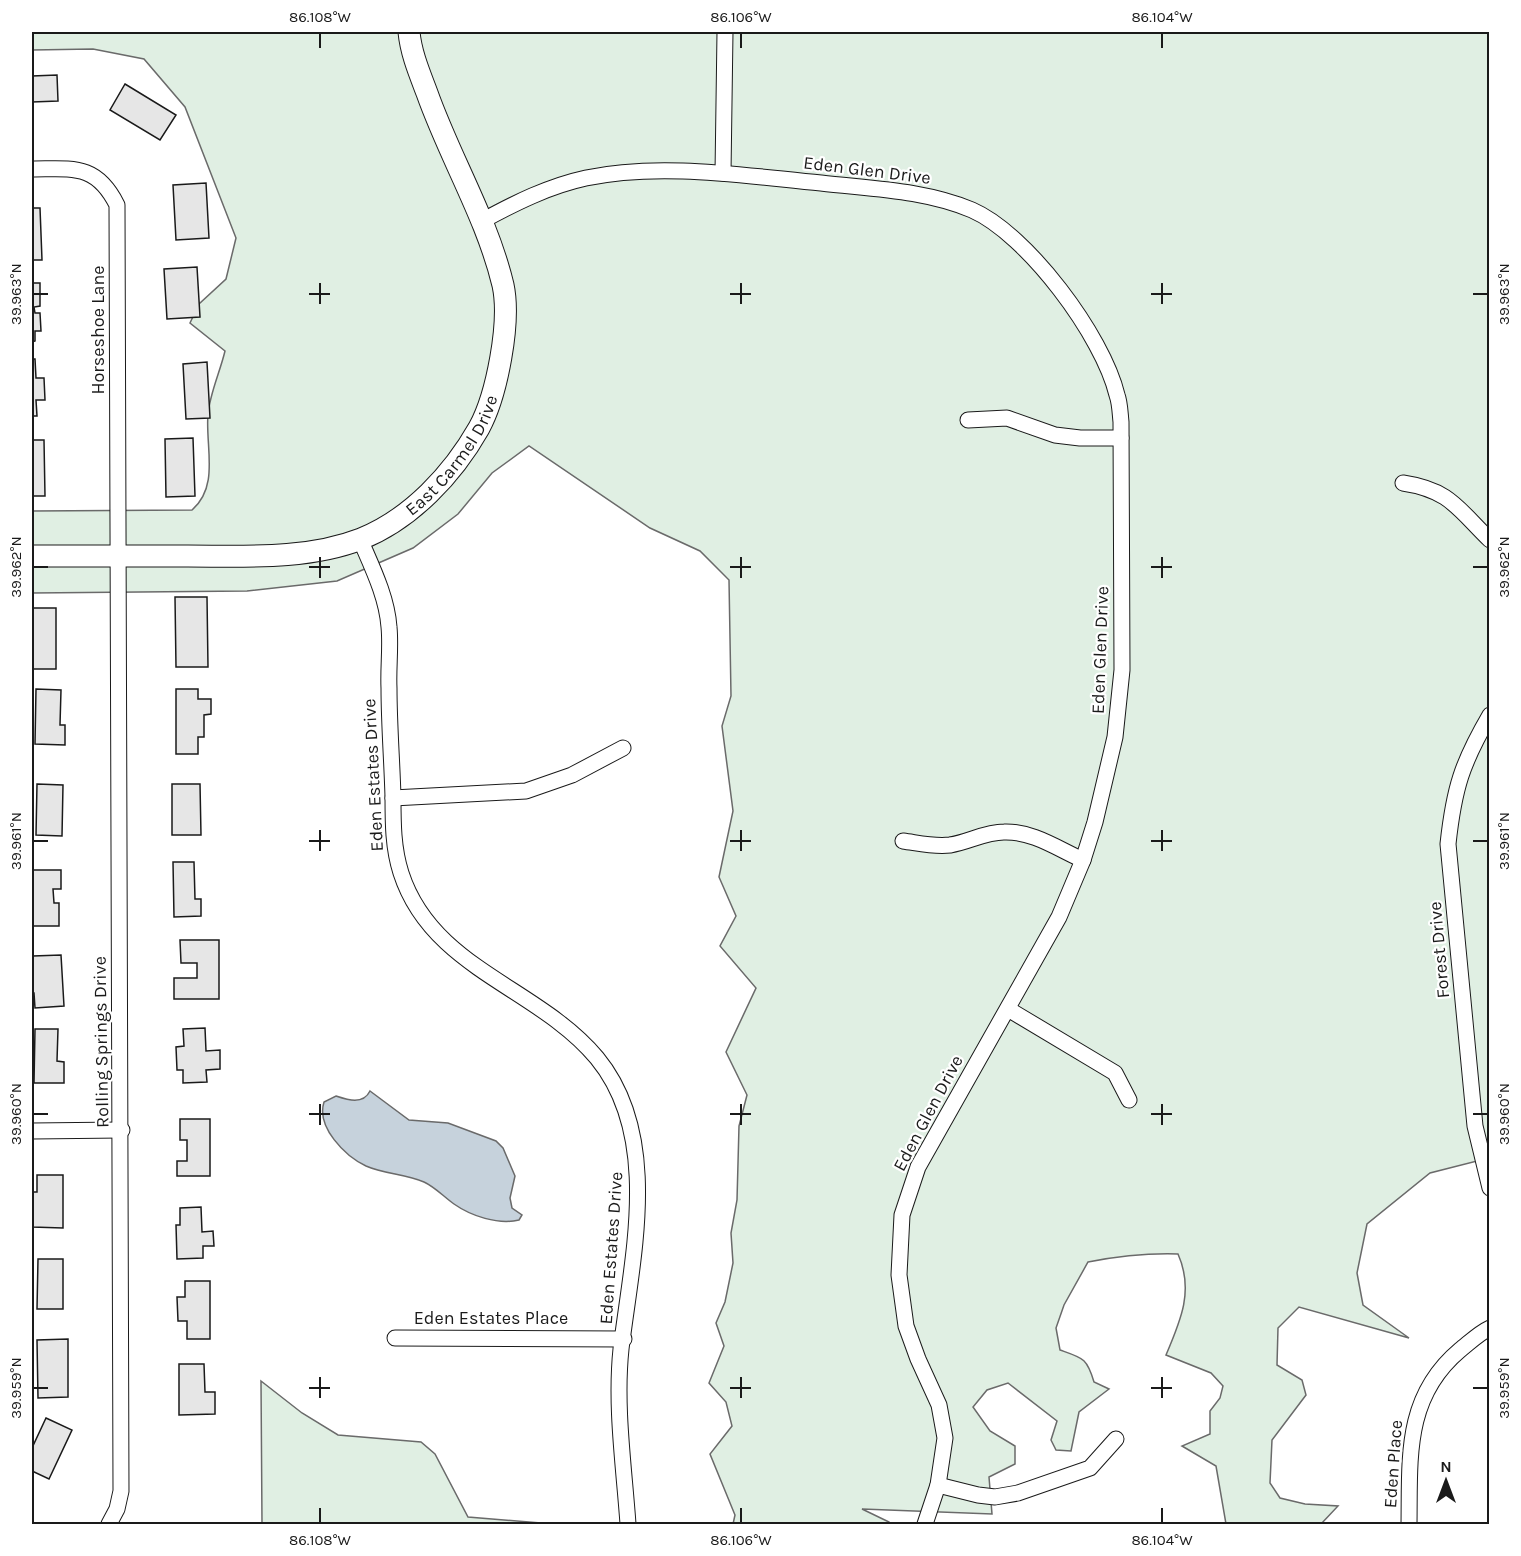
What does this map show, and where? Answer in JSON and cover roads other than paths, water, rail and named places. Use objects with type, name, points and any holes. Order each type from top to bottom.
[{"type":"street","name":"East Carmel Drive","points":[[32,556],[254,556],[312,551],[360,539],[393,522],[435,489],[466,450],[488,411],[503,351],[504,288],[482,221],[442,135],[411,50],[410,32]]},
{"type":"street","points":[[723,173],[725,32]]},
{"type":"street","name":"Horseshoe Lane","points":[[32,169],[80,168],[96,177],[111,193],[117,205],[118,556]]},
{"type":"street","name":"Eden Glen Drive","points":[[482,221],[536,193],[586,178],[634,172],[723,173],[922,194],[973,211],[1012,235],[1046,272],[1095,341],[1117,394],[1121,438],[1122,670],[1115,737],[1083,860],[1059,917],[918,1167],[902,1215],[899,1275],[906,1326],[939,1405],[945,1438],[938,1485],[925,1524]]},
{"type":"street","points":[[968,420],[1007,418],[1055,435],[1080,438],[1121,438]]},
{"type":"street","points":[[1403,483],[1423,486],[1445,495],[1490,540]]},
{"type":"street","name":"Eden Estates Drive","points":[[360,539],[380,585],[389,626],[393,826],[402,876],[414,902],[447,945],[475,969],[533,1003],[572,1033],[598,1059],[620,1097],[636,1143],[638,1192],[624,1339],[621,1422],[628,1524]]},
{"type":"street","name":"Rolling Springs Drive","points":[[109,1524],[117,1509],[121,1491],[122,1130],[118,556]]},
{"type":"street","name":"Forest Drive","points":[[1490,715],[1468,753],[1453,799],[1449,844],[1475,1126],[1490,1188]]},
{"type":"street","points":[[393,798],[526,791],[572,776],[623,748]]},
{"type":"street","points":[[903,841],[939,846],[963,842],[985,834],[1017,833],[1032,836],[1083,860]]},
{"type":"street","points":[[1008,1009],[1115,1073],[1128,1100]]},
{"type":"street","points":[[32,1131],[122,1130]]},
{"type":"street","name":"Eden Place","points":[[1409,1524],[1410,1455],[1416,1413],[1428,1388],[1445,1363],[1490,1328]]},
{"type":"street","name":"Eden Estates Place","points":[[395,1338],[624,1339]]},
{"type":"street","points":[[938,1485],[987,1496],[1018,1493],[1090,1468],[1116,1439]]}]
